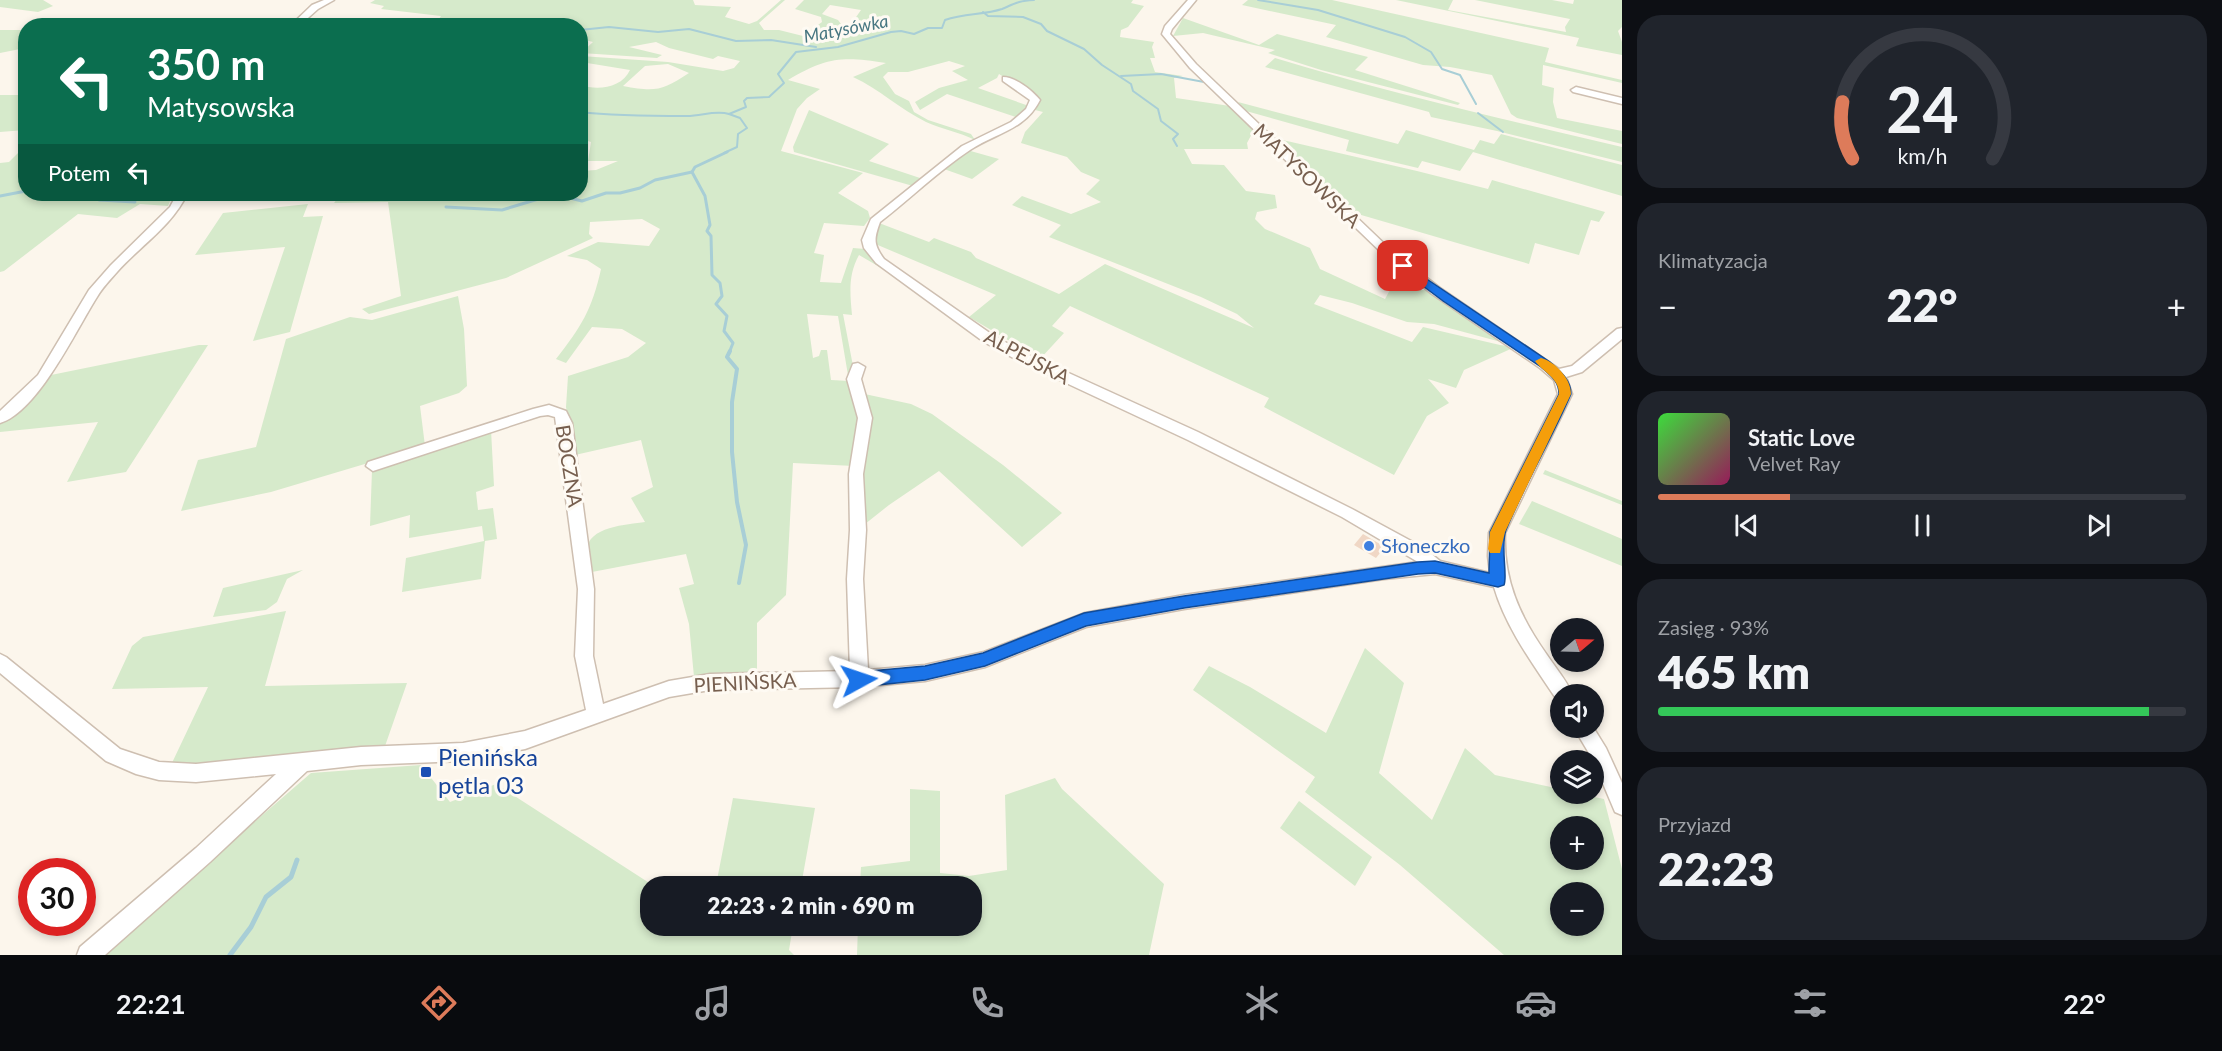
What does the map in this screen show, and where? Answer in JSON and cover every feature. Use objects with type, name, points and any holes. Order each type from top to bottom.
[{"type":"street","points":[[303,18],[315,7],[330,0]]},
{"type":"street","name":"MATYSOWSKA","points":[[1192,0],[1168,28],[1166,34],[1193,66],[1396,260],[1436,291],[1557,374]]},
{"type":"street","name":"ALPEJSKA","points":[[1006,79],[1035,100],[1031,111],[1014,125],[980,139],[966,148],[875,221],[868,240],[870,248],[880,261],[989,339],[1022,357],[1193,436],[1327,502],[1418,553],[1435,567]]},
{"type":"street","points":[[1576,90],[1622,101]]},
{"type":"street","points":[[0,418],[22,400],[43,378],[93,292],[174,208],[178,201]]},
{"type":"street","points":[[1557,684],[1519,626],[1498,581],[1495,564],[1497,532],[1565,394],[1565,386],[1557,374],[1572,372],[1616,343],[1622,332]]},
{"type":"street","points":[[858,368],[854,379],[865,418],[856,474],[858,530],[855,579],[859,680]]},
{"type":"street","name":"BOCZNA","points":[[373,466],[537,412],[549,410],[561,414],[565,423],[586,589],[584,656],[596,715]]},
{"type":"street","name":"PIENIŃSKA","points":[[0,662],[113,755],[136,765],[159,771],[196,773],[304,761],[463,752],[525,740],[669,689],[710,682],[859,680],[925,673],[985,659],[1084,620],[1384,572],[1435,567],[1498,581]]},
{"type":"street","points":[[1589,738],[1622,805]]},
{"type":"street","points":[[88,955],[203,855],[304,761]]},
{"type":"green space","points":[[0,0],[43,0],[53,6],[38,12],[0,7]]},
{"type":"green space","points":[[375,0],[693,0],[695,5],[731,7],[725,17],[749,24],[757,21],[781,0],[785,0],[759,23],[764,30],[779,30],[803,36],[822,22],[821,17],[795,9],[804,0],[1133,0],[1131,3],[1144,6],[1128,27],[1121,30],[1120,37],[1154,42],[1152,47],[1155,58],[1150,58],[1155,72],[1183,76],[1174,78],[1176,98],[1230,106],[1254,130],[1247,143],[1248,149],[1184,149],[1192,164],[1224,165],[1246,191],[1275,195],[1277,208],[1257,212],[1255,219],[1265,229],[1310,248],[1320,269],[1385,299],[1390,290],[1426,290],[1504,341],[1434,324],[1407,322],[1352,303],[1320,295],[1314,304],[1412,342],[1423,327],[1515,347],[1464,370],[1456,388],[1428,379],[1449,403],[1427,416],[1394,475],[1264,407],[1269,398],[1070,306],[1052,326],[1064,333],[1040,359],[969,317],[996,295],[873,243],[879,223],[929,242],[934,238],[971,252],[976,258],[1059,294],[1105,264],[1254,328],[1237,314],[1201,297],[1049,237],[1061,225],[1012,205],[1022,196],[1071,214],[1101,202],[1086,194],[1100,180],[1081,172],[1067,157],[1021,143],[1025,132],[1043,112],[1035,110],[1040,100],[999,74],[997,78],[978,88],[1029,106],[1019,118],[947,94],[920,110],[915,102],[939,88],[968,80],[952,71],[965,66],[949,61],[908,72],[888,72],[883,77],[895,94],[909,101],[914,112],[928,120],[971,134],[975,140],[926,122],[853,77],[886,63],[846,59],[813,67],[788,80],[820,89],[797,109],[781,151],[863,173],[838,193],[868,211],[870,218],[864,226],[824,223],[814,253],[824,255],[820,282],[841,283],[853,248],[865,249],[883,269],[859,255],[851,277],[852,315],[843,314],[853,366],[855,401],[860,424],[854,466],[793,463],[786,595],[757,623],[757,672],[694,677],[689,624],[679,588],[694,584],[686,554],[592,572],[587,555],[588,544],[600,532],[608,528],[645,522],[631,498],[653,487],[641,440],[575,455],[566,407],[568,376],[628,357],[646,343],[622,329],[592,327],[566,363],[556,359],[589,307],[601,269],[587,260],[567,256],[598,242],[649,246],[660,229],[642,219],[590,222],[589,234],[593,238],[506,278],[369,314],[362,309],[401,296],[388,202],[334,203],[336,201],[588,201],[588,171],[596,170],[618,161],[588,161],[591,142],[588,141],[588,87],[601,88],[615,84],[621,81],[630,70],[588,63],[588,56],[668,62],[723,71],[734,68],[740,61],[718,56],[713,59],[669,48],[656,42],[629,47],[662,55],[657,58],[588,53],[588,47],[593,42],[588,41],[588,18],[440,18],[441,16],[381,9],[384,6],[370,3]],"holes":[[[830,5],[861,10],[854,20],[857,23],[849,26],[822,14]],[[668,64],[689,73],[665,87],[643,89],[623,86],[645,66]],[[807,314],[838,316],[849,381],[831,380],[827,350],[821,350],[819,356],[813,358]]]},
{"type":"green space","points":[[1248,0],[1332,0],[1549,48],[1545,62],[1622,80],[1622,83],[1543,65],[1542,85],[1554,88],[1553,102],[1557,118],[1622,131],[1622,144],[1517,118],[1511,114],[1492,75],[1450,67],[1423,65],[1326,37],[1336,25],[1242,5]]},
{"type":"green space","points":[[1396,0],[1453,0],[1448,10],[1566,32],[1565,27],[1570,19],[1475,0],[1552,0],[1573,4],[1574,0],[1622,0],[1622,27],[1618,31],[1622,42],[1622,55],[1576,46],[1579,38]]},
{"type":"green space","points":[[1183,18],[1259,45],[1277,34],[1368,57],[1355,70],[1460,103],[1458,105],[1321,70],[1268,53],[1275,50],[1203,33],[1173,36]]},
{"type":"green space","points":[[0,30],[18,30],[18,49],[0,53]]},
{"type":"green space","points":[[1275,58],[1404,94],[1622,147],[1622,162],[1431,117],[1429,112],[1265,67]]},
{"type":"green space","points":[[0,95],[18,95],[18,131],[0,132]]},
{"type":"green space","points":[[1238,102],[1398,144],[1406,130],[1474,150],[1480,140],[1494,144],[1501,134],[1622,165],[1622,196],[1473,152],[1460,171],[1422,161],[1418,168],[1346,151],[1349,140],[1246,111]]},
{"type":"green space","points":[[809,110],[889,144],[869,161],[923,179],[913,186],[794,152],[793,147]]},
{"type":"green space","points":[[1274,138],[1488,189],[1492,180],[1605,212],[1599,222],[1591,220],[1579,255],[1535,243],[1529,264],[1351,212]]},
{"type":"green space","points":[[967,150],[999,159],[972,179],[944,169]]},
{"type":"green space","points":[[18,153],[18,201],[170,201],[168,206],[140,204],[117,218],[78,214],[0,272],[0,163],[9,162]]},
{"type":"green space","points":[[308,204],[303,217],[323,216],[290,332],[253,341],[285,247],[195,255],[223,213]]},
{"type":"green space","points":[[458,296],[464,329],[467,386],[459,393],[420,406],[425,446],[271,492],[181,511],[198,460],[256,447],[286,339],[350,317],[372,320]]},
{"type":"green space","points":[[208,345],[126,472],[67,482],[98,422],[0,432],[0,424],[25,403],[51,375]]},
{"type":"green space","points":[[860,393],[911,404],[932,414],[1003,465],[1062,513],[1022,547],[939,471],[860,528]]},
{"type":"green space","points":[[491,430],[494,486],[476,492],[478,510],[493,508],[497,539],[485,541],[481,579],[402,592],[406,558],[484,541],[482,526],[409,538],[410,515],[370,526],[372,470]]},
{"type":"green space","points":[[1545,470],[1622,501],[1622,505],[1543,474]]},
{"type":"green space","points":[[1532,501],[1622,539],[1622,566],[1519,524]]},
{"type":"green space","points":[[303,570],[287,579],[277,602],[266,610],[213,617],[223,588]]},
{"type":"green space","points":[[286,611],[265,686],[407,683],[384,749],[192,767],[171,765],[208,687],[112,689],[132,646],[143,637]]},
{"type":"green space","points":[[1365,648],[1404,683],[1379,773],[1432,820],[1465,748],[1495,775],[1550,787],[1550,804],[1604,804],[1604,799],[1622,869],[1622,955],[1504,955],[1400,865],[1305,792],[1315,777],[1193,690],[1209,666],[1250,687],[1326,733]]},
{"type":"green space","points":[[421,765],[450,802],[496,784],[640,877],[640,936],[791,936],[789,950],[794,955],[100,955],[311,773]]},
{"type":"green space","points":[[1055,778],[1062,789],[1164,884],[1149,955],[857,955],[858,936],[982,936],[982,876],[969,876],[1007,870],[1005,795]]},
{"type":"green space","points":[[910,789],[940,791],[940,873],[969,876],[861,876],[861,867],[910,861]]},
{"type":"green space","points":[[733,798],[815,808],[803,876],[718,876]]},
{"type":"green space","points":[[1299,801],[1372,857],[1355,886],[1280,828]]},
{"type":"building","name":"Słoneczko","points":[[1363,534],[1385,547],[1376,558],[1354,545]]},
{"type":"waterway","name":"Matysówka","points":[[984,13],[1034,0]]},
{"type":"waterway","points":[[1258,0],[1318,10],[1405,37],[1431,52],[1442,69],[1460,75],[1476,104]]},
{"type":"waterway","name":"Matysówka","points":[[729,114],[746,107],[744,101],[747,98],[769,97],[784,83],[778,74],[796,52],[838,47],[891,32],[901,31],[914,34],[928,28],[942,28],[945,20],[984,13]]},
{"type":"waterway","points":[[984,13],[988,16],[1023,17],[1041,24],[1047,31],[1084,49],[1102,65],[1131,84],[1133,91],[1158,109],[1161,121],[1178,134],[1173,139],[1177,146]]},
{"type":"waterway","points":[[588,29],[609,27],[658,32],[689,29],[736,41],[771,40],[816,47]]},
{"type":"waterway","points":[[1121,76],[1161,74],[1204,82]]},
{"type":"waterway","points":[[588,113],[647,116],[729,114]]},
{"type":"waterway","points":[[1478,113],[1503,132]]},
{"type":"waterway","name":"Matysówka","points":[[724,153],[737,147],[738,134],[747,128],[740,118],[729,114]]},
{"type":"waterway","name":"Matysówka","points":[[692,172],[695,167],[727,152]]},
{"type":"waterway","points":[[588,199],[606,193],[620,193],[640,188],[655,180],[692,172]]},
{"type":"waterway","name":"Matysówka","points":[[692,172],[705,196],[710,225],[707,231],[711,236],[712,275],[720,283],[722,296],[716,304],[727,316],[724,331],[733,343],[729,353]]},
{"type":"waterway","points":[[0,196],[18,193]]},
{"type":"waterway","points":[[117,201],[135,202]]},
{"type":"waterway","points":[[446,207],[502,210],[532,201]]},
{"type":"waterway","name":"Matysówka","points":[[729,353],[727,357],[737,369],[732,402],[732,452],[737,502],[746,545],[739,583]]},
{"type":"waterway","points":[[230,955],[251,927],[266,897],[291,877],[297,860]]},
{"type":"slow traffic","points":[[1495,549],[1497,532],[1565,394],[1565,386],[1557,374],[1541,361]]},
{"type":"place","name":"Słoneczko","points":[[1369,546]]},
{"type":"place","name":"Pienińska pętla 03","points":[[426,772]]},
{"type":"route","points":[[859,680],[925,673],[959,666],[985,659],[1043,634],[1084,620],[1184,602],[1418,568],[1435,567],[1498,581],[1495,564],[1497,532],[1545,438],[1565,394],[1565,386],[1557,374],[1545,365],[1447,299],[1403,266]]}]
